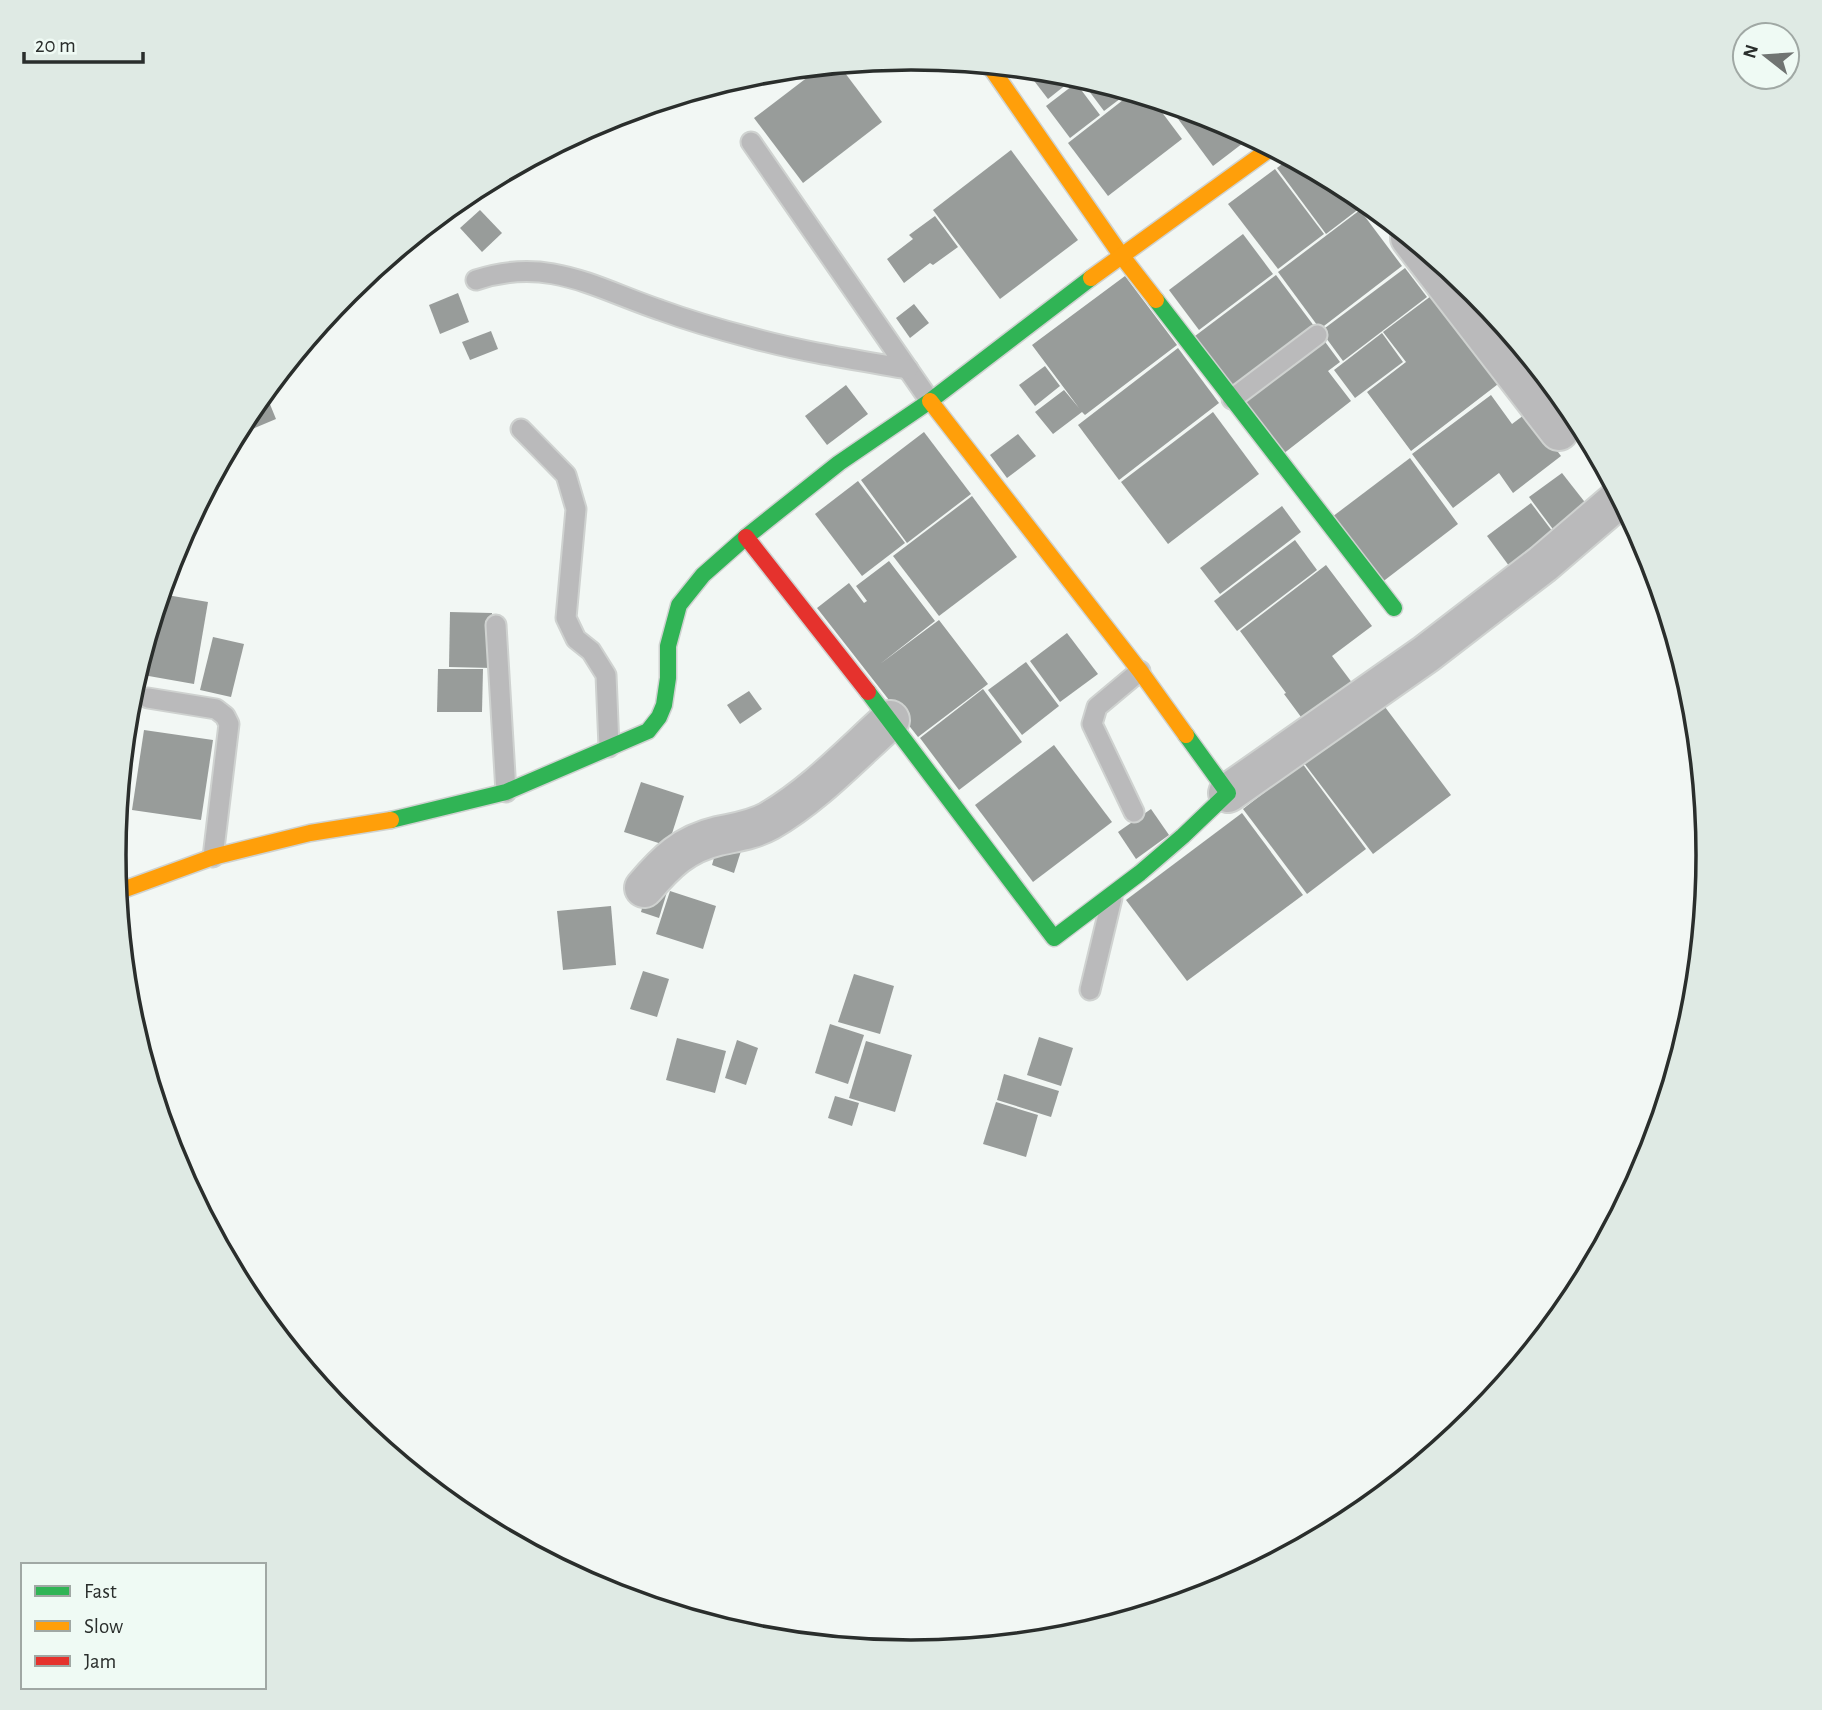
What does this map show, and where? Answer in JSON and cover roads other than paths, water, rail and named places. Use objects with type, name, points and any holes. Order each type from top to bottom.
[{"type":"street","points":[[996,75],[1121,255],[1394,608]]},
{"type":"street","points":[[127,888],[214,857],[310,833],[403,818],[506,792],[648,731],[664,705],[668,678],[668,646],[679,605],[703,575],[839,463],[930,401],[1121,255],[1263,154]]},
{"type":"street","points":[[1436,271],[1559,431]]},
{"type":"street","points":[[930,401],[1140,671],[1228,793]]},
{"type":"street","points":[[746,537],[890,720],[1054,939],[1183,836],[1228,793],[1426,654],[1543,564],[1613,504]]},
{"type":"street","points":[[644,888],[664,864],[696,843],[752,830],[771,820],[810,792],[890,720]]},
{"type":"lane","points":[[751,142],[930,401]]},
{"type":"lane","points":[[477,280],[496,273],[514,271],[538,271],[573,278],[660,310],[754,338],[908,369]]},
{"type":"lane","points":[[1232,399],[1317,334]]},
{"type":"lane","points":[[522,429],[566,475],[576,509],[566,618],[576,639],[591,651],[606,675],[609,747]]},
{"type":"lane","points":[[496,625],[506,792]]},
{"type":"lane","points":[[1134,812],[1091,724],[1097,707],[1140,671]]},
{"type":"lane","points":[[148,698],[216,709],[225,716],[229,724],[214,857]]},
{"type":"lane","points":[[1090,990],[1113,894]]}]
